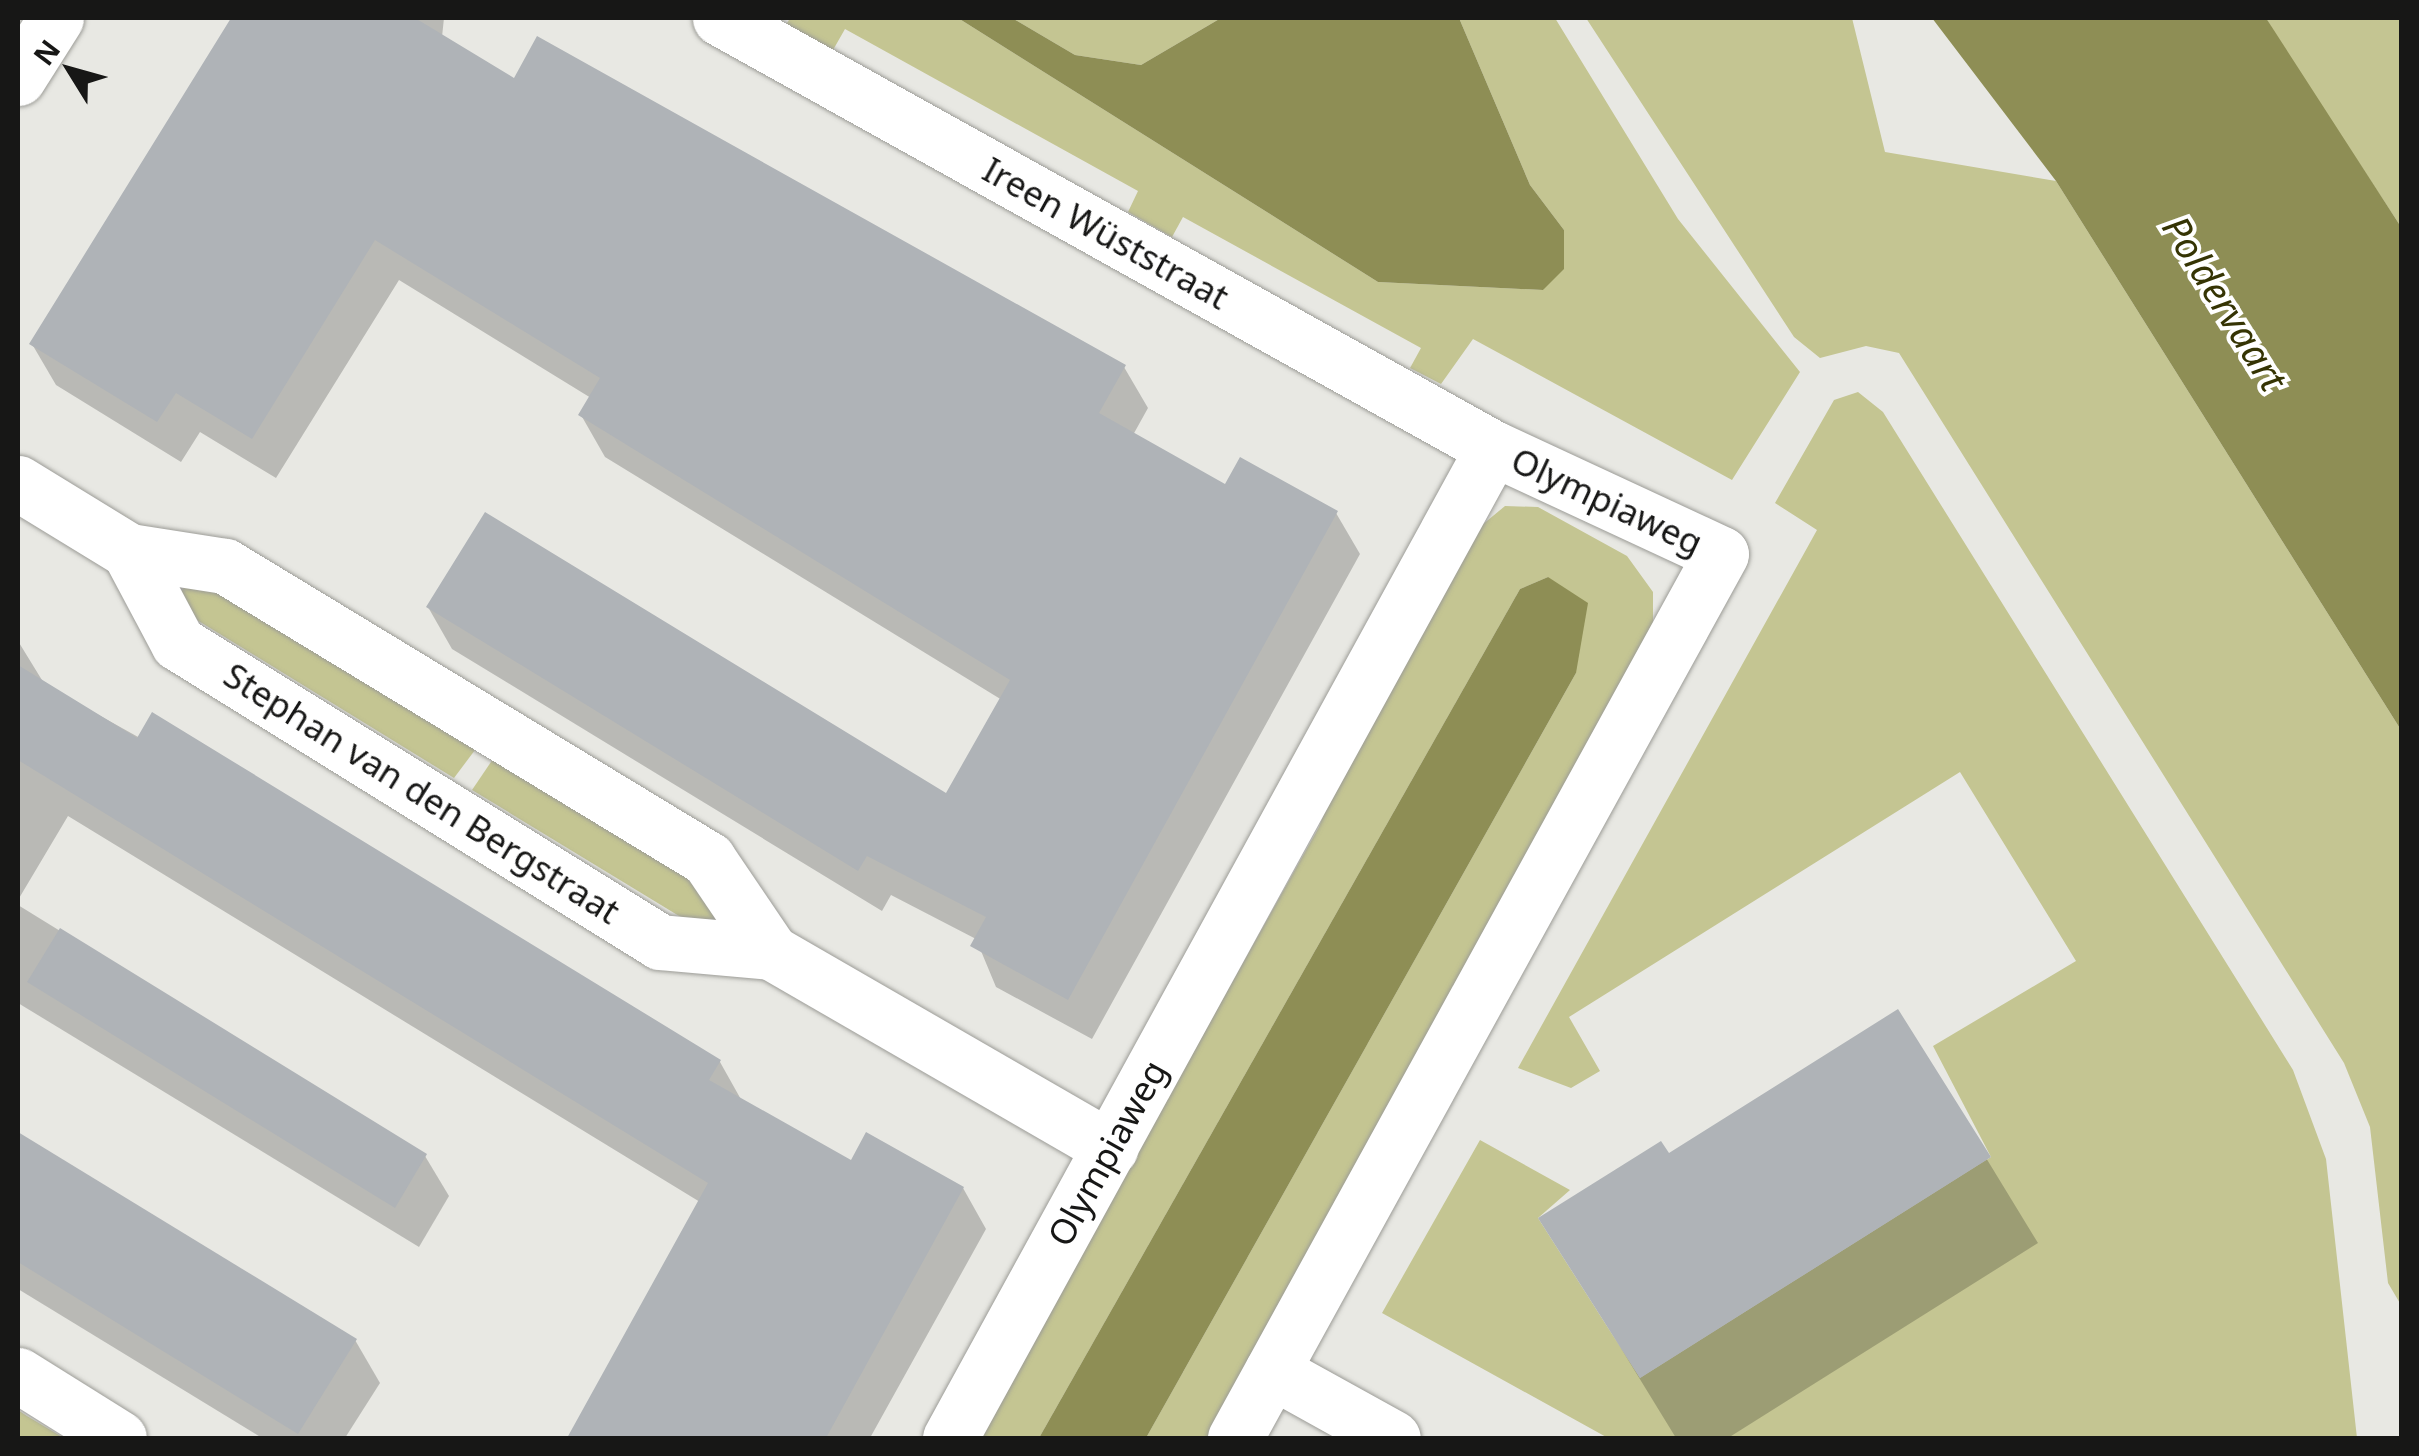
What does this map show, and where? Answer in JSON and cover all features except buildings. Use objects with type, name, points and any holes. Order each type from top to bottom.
[{"type":"street","points":[[18,78],[56,18]]},
{"type":"street","name":"Ireen Wüststraat","points":[[720,18],[1494,448]]},
{"type":"street","name":"Olympiaweg","points":[[950,1438],[1494,448],[1721,554],[1234,1438]]},
{"type":"street","name":"Stephan van den Bergstraat","points":[[18,483],[128,551],[225,566],[708,859],[770,952]]},
{"type":"street","name":"Stephan van den Bergstraat","points":[[128,551],[178,643],[660,942],[770,952],[1110,1148]]},
{"type":"street","points":[[1272,1370],[1393,1438]]},
{"type":"street","points":[[18,1375],[119,1438]]},
{"type":"green space","points":[[790,18],[958,18],[1378,282],[1543,290],[1564,230],[1530,185],[1459,18],[1555,18],[1678,219],[1800,372],[1732,480],[1473,339],[1441,384],[1410,368],[1421,348],[1183,217],[1172,237],[1128,212],[1138,191],[845,29],[833,50],[786,25]]},
{"type":"green space","points":[[1012,18],[1221,18],[1141,65],[1075,55]]},
{"type":"green space","points":[[1586,18],[1852,18],[1885,152],[2056,181],[2401,730],[2401,1305],[2388,1283],[2370,1127],[2344,1063],[1899,353],[1866,346],[1820,358],[1794,337]]},
{"type":"green space","points":[[2266,18],[2401,18],[2401,227],[2281,44]]},
{"type":"green space","points":[[1858,392],[1883,412],[2293,1070],[2326,1159],[2357,1438],[1608,1438],[1382,1313],[1480,1140],[1570,1190],[1538,1218],[1640,1378],[1991,1157],[1933,1046],[2076,961],[1960,772],[1569,1017],[1600,1071],[1571,1088],[1518,1068],[1817,530],[1775,503],[1834,400]]},
{"type":"green space","points":[[1505,506],[1538,507],[1627,556],[1653,592],[1653,637],[1208,1438],[1146,1438],[1576,673],[1548,577],[1520,589],[1039,1438],[977,1438],[1319,827],[1338,775],[1470,535]]},
{"type":"green space","points":[[186,584],[223,592],[475,750],[454,778],[192,617],[180,594]]},
{"type":"green space","points":[[493,759],[711,892],[723,923],[684,919],[472,790]]},
{"type":"green space","points":[[18,1410],[27,1416],[64,1438],[18,1438]]},
{"type":"water","points":[[958,18],[1012,18],[1075,55],[1141,65],[1221,18],[1459,18],[1530,185],[1564,230],[1564,269],[1543,290],[1378,282]]},
{"type":"water","name":"Poldervaart","points":[[1932,18],[2266,18],[2401,227],[2401,730],[2056,181]]},
{"type":"water","points":[[1548,577],[1588,603],[1576,673],[1146,1438],[1039,1438],[1520,589]]}]
